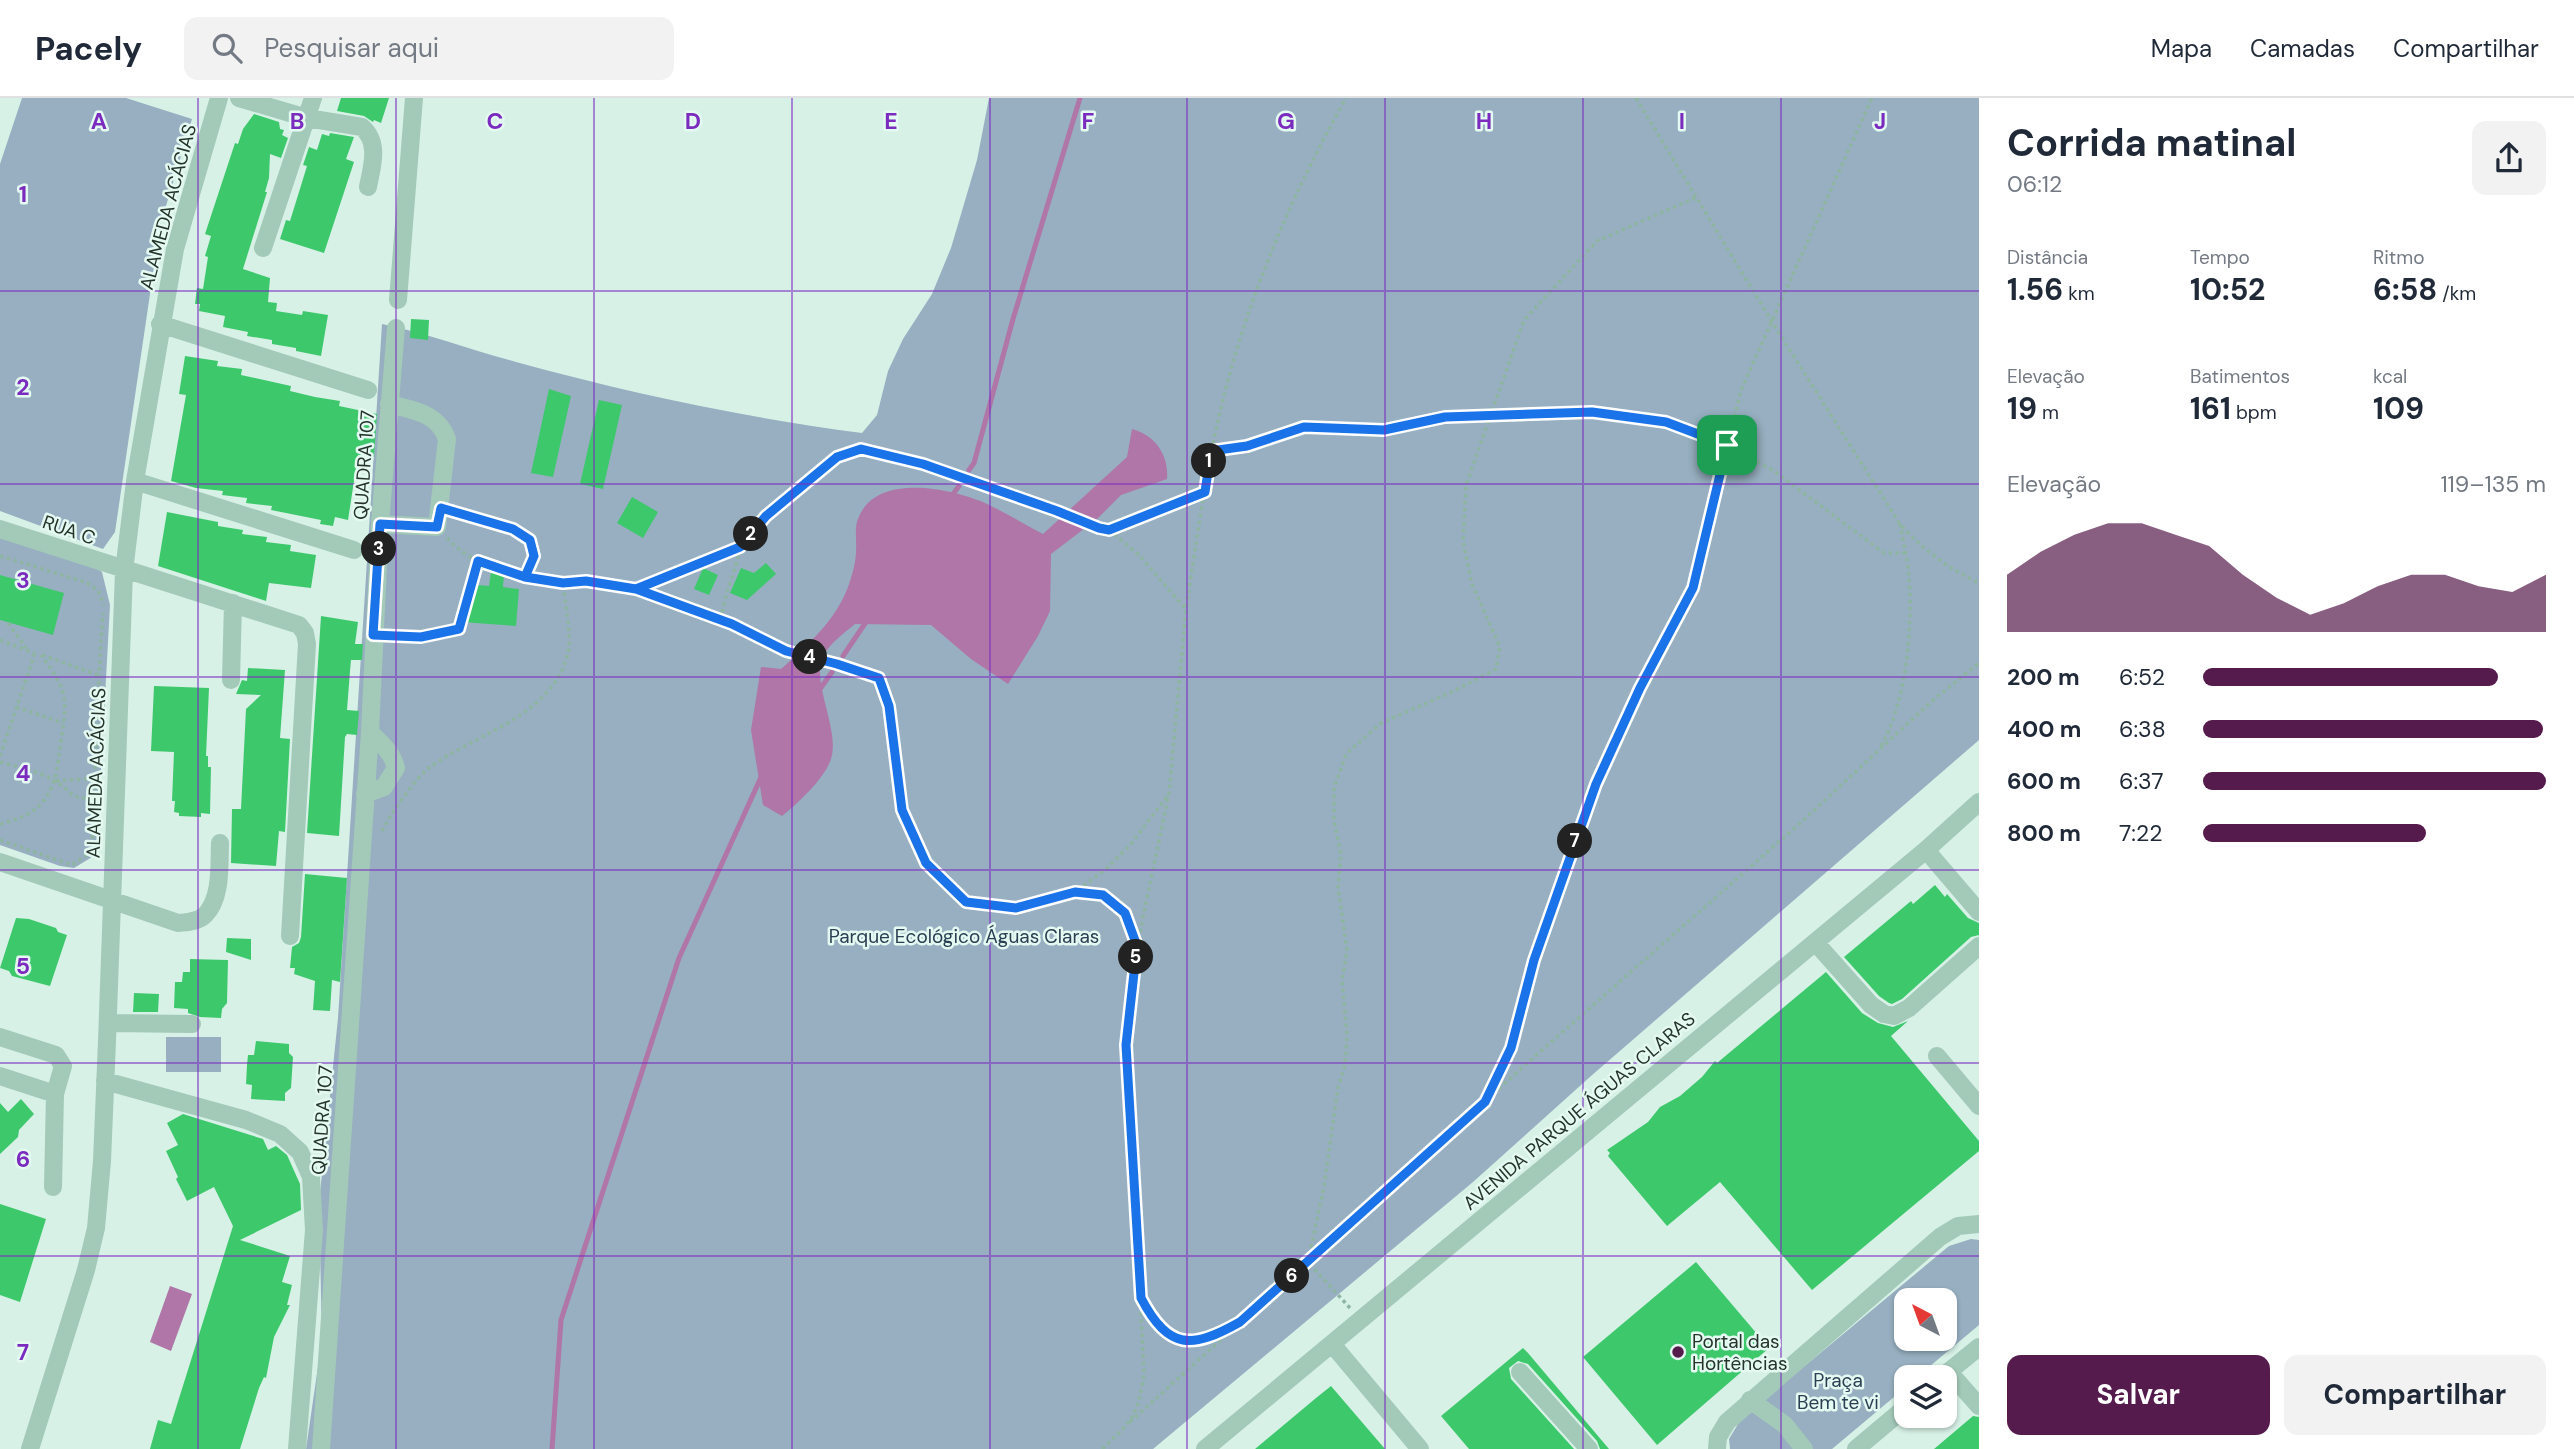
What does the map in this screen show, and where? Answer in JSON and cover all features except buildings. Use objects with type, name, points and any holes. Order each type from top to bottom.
[{"type":"street","name":"ALAMEDA ACÁCIAS","points":[[30,1449],[86,1270],[96,1228],[108,1023],[124,571],[135,481],[175,249],[219,98]]},
{"type":"street","points":[[239,98],[307,117],[362,127],[369,133],[374,151],[368,187]]},
{"type":"street","points":[[262,248],[313,98]]},
{"type":"street","points":[[398,300],[414,98]]},
{"type":"street","points":[[160,324],[368,390]]},
{"type":"street","name":"QUADRA 107","points":[[321,1449],[370,732],[380,524],[396,328]]},
{"type":"street","points":[[380,524],[437,527],[447,439],[443,429],[424,412],[389,404]]},
{"type":"street","points":[[135,481],[354,550]]},
{"type":"street","name":"RUA C","points":[[0,529],[299,625],[305,633],[307,644],[290,936]]},
{"type":"street","points":[[231,680],[233,603]]},
{"type":"street","points":[[365,794],[384,787],[396,768],[394,759],[370,732]]},
{"type":"street","name":"AVENIDA PARQUE ÁGUAS CLARAS","points":[[1205,1449],[1926,850],[1979,802]]},
{"type":"street","points":[[0,862],[178,923],[193,922],[205,916],[218,887],[220,843]]},
{"type":"street","points":[[1926,850],[1979,912]]},
{"type":"street","points":[[1815,942],[1871,1005],[1884,1014],[1894,1016],[1909,1008],[1979,946]]},
{"type":"street","points":[[108,1023],[192,1024]]},
{"type":"street","points":[[0,1037],[56,1055],[63,1066],[55,1094],[53,1186]]},
{"type":"street","points":[[1937,1056],[1979,1106]]},
{"type":"street","points":[[0,1076],[55,1094]]},
{"type":"street","points":[[105,1081],[246,1120],[280,1134],[300,1152],[311,1177],[314,1230],[296,1449]]},
{"type":"street","points":[[1717,1449],[1718,1437],[1727,1422],[1750,1400],[1940,1237],[1958,1226],[1979,1223]]},
{"type":"street","points":[[1332,1344],[1420,1449]]},
{"type":"street","points":[[1957,1365],[1979,1347]]},
{"type":"street","points":[[1520,1372],[1590,1449]]},
{"type":"street","points":[[1957,1386],[1979,1406]]},
{"type":"street","points":[[1750,1400],[1785,1425],[1804,1449]]},
{"type":"street","points":[[1856,1449],[1894,1418]]},
{"type":"path","points":[[1130,1422],[1139,1403],[1144,1374],[1126,1045],[1137,946],[1169,793],[1186,609],[1211,451],[1223,395],[1280,227],[1346,98]]},
{"type":"path","points":[[1636,98],[1772,322],[1900,524],[1916,542],[1961,575],[1979,583]]},
{"type":"path","points":[[1485,1102],[1511,1048],[1534,960],[1596,784],[1640,688],[1693,588],[1741,390],[1872,98]]},
{"type":"path","points":[[1308,1262],[1324,1186],[1338,1087],[1345,1065],[1347,1045],[1342,981],[1348,950],[1338,887],[1341,854],[1334,821],[1334,788],[1346,754],[1381,723],[1452,692],[1496,668],[1500,647],[1472,584],[1463,542],[1466,485],[1524,320],[1597,241],[1697,197]]},
{"type":"path","points":[[1211,451],[1247,446],[1304,427],[1384,430],[1445,417],[1592,412],[1666,422],[1727,445],[1774,471],[1884,553],[1905,552]]},
{"type":"path","points":[[636,589],[740,547],[766,516],[837,457],[861,449],[923,464],[1109,530],[1139,555],[1186,609]]},
{"type":"path","points":[[1109,530],[1205,492]]},
{"type":"path","points":[[441,508],[513,529],[530,540],[534,556],[525,577]]},
{"type":"path","points":[[1878,750],[1892,728],[1899,703],[1910,610],[1900,524]]},
{"type":"path","points":[[437,527],[453,544],[478,561],[525,577],[563,583],[586,581],[636,589],[732,624],[786,651],[879,678],[889,706],[902,810],[926,863],[966,902],[1016,908],[1075,892],[1103,895],[1125,913],[1137,946]]},
{"type":"path","points":[[732,624],[722,613],[726,591],[737,567],[740,547]]},
{"type":"path","points":[[0,556],[85,582],[98,590],[104,604],[98,675],[92,847],[87,855],[72,865],[0,840]]},
{"type":"path","points":[[373,635],[421,637],[459,629],[478,561]]},
{"type":"path","points":[[379,838],[389,818],[428,768],[527,710],[554,687],[569,652],[563,583]]},
{"type":"path","points":[[8,623],[27,650]]},
{"type":"path","points":[[0,640],[98,675]]},
{"type":"path","points":[[0,756],[35,653]]},
{"type":"path","points":[[0,824],[33,811],[44,801],[56,781],[64,698],[57,680],[41,655]]},
{"type":"path","points":[[1102,1449],[1485,1102],[1798,825],[1932,701],[1979,663]]},
{"type":"path","points":[[16,707],[63,723]]},
{"type":"path","points":[[0,762],[56,781],[96,778]]},
{"type":"path","points":[[56,781],[69,794],[79,799],[94,798]]},
{"type":"path","points":[[1075,892],[1106,869],[1131,844],[1169,793]]},
{"type":"path","points":[[1308,1262],[1361,1320]]},
{"type":"path","points":[[1141,1298],[1159,1326],[1171,1336],[1188,1342],[1212,1338],[1240,1322]]},
{"type":"green space","points":[[22,98],[126,98],[192,119],[160,226],[115,532],[103,549],[0,511],[0,164]]},
{"type":"green space","name":"Parque Ecológico Águas Claras","points":[[989,98],[1979,98],[1979,740],[1591,1076],[1473,1182],[1153,1449],[306,1449],[322,1339],[319,1203],[338,1018],[382,324],[516,362],[645,394],[775,420],[862,433],[877,415],[888,371],[903,339],[932,294],[951,248],[977,160]]},
{"type":"green space","points":[[0,534],[90,564],[102,572],[110,605],[97,844],[92,857],[74,868],[60,866],[0,845]]},
{"type":"green space","points":[[166,1037],[221,1037],[221,1072],[166,1072]]},
{"type":"green space","name":"Praça Bem te vi","points":[[1971,1239],[1979,1240],[1979,1325],[1957,1343],[1957,1288],[1899,1288],[1949,1246]]},
{"type":"green space","name":"Praça Bem te vi","points":[[1894,1292],[1894,1351],[1948,1351],[1931,1365],[1894,1365],[1894,1397],[1832,1449],[1730,1449],[1729,1439],[1741,1419]]},
{"type":"shaded area","points":[[1132,429],[1147,436],[1159,447],[1166,462],[1167,479],[1121,495],[1097,519],[1051,554],[1050,611],[1008,684],[971,659],[931,625],[855,624],[824,654],[821,664],[820,676],[833,743],[832,755],[825,772],[782,816],[763,805],[751,730],[761,667],[781,669],[810,642],[836,610],[852,574],[856,555],[857,523],[867,504],[880,495],[897,489],[935,489],[987,504],[1043,534],[1127,457]]},
{"type":"shaded area","points":[[170,1286],[192,1294],[171,1351],[150,1342]]},
{"type":"waterway","points":[[969,470],[974,463],[1013,319],[1080,98]]},
{"type":"waterway","points":[[950,498],[959,486]]},
{"type":"waterway","points":[[843,656],[868,619]]},
{"type":"waterway","points":[[820,689],[832,672]]},
{"type":"waterway","points":[[552,1449],[561,1320],[679,958],[762,775]]},
{"type":"place","name":"Portal das Hortências","points":[[1678,1352]]},
{"type":"route","points":[[1727,445],[1666,422],[1592,412],[1445,417],[1384,430],[1304,427],[1247,446],[1211,451],[1205,492],[1109,530],[923,464],[861,449],[837,457],[802,485],[766,516],[740,547],[724,551],[702,564],[674,571],[636,589],[586,581],[563,583],[525,577],[478,561],[459,629],[421,637],[373,635],[380,524],[437,527],[441,508],[513,529],[530,540],[534,556],[525,577],[563,583],[586,581],[636,589],[732,624],[786,651],[879,678],[889,706],[902,810],[926,863],[966,902],[1016,908],[1075,892],[1103,895],[1125,913],[1137,946],[1126,1045],[1141,1298],[1159,1326],[1171,1336],[1188,1342],[1212,1338],[1240,1322],[1485,1102],[1511,1048],[1534,960],[1596,784],[1640,688],[1693,588],[1727,445]]}]
